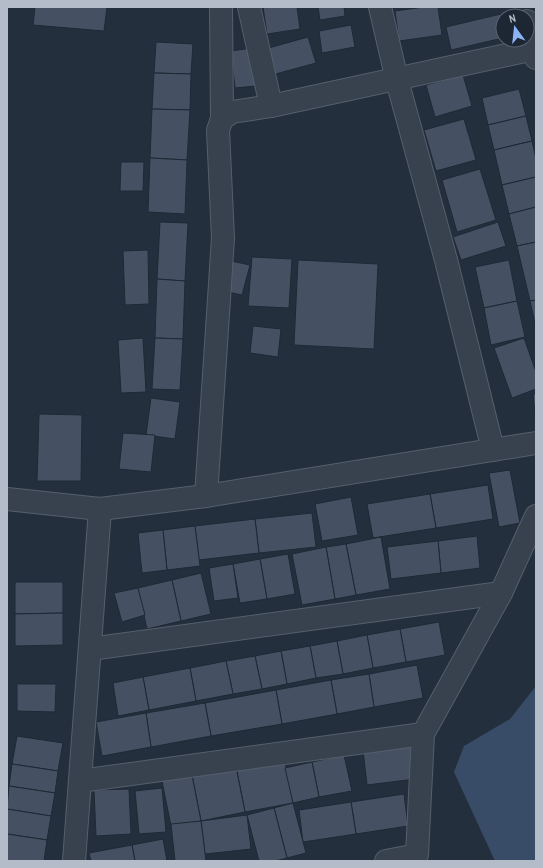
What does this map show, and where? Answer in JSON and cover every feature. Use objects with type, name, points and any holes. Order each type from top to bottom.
[{"type":"street","points":[[206,496],[223,238],[218,130],[222,120],[221,7]]},
{"type":"street","points":[[249,7],[271,106]]},
{"type":"street","points":[[380,7],[396,80],[446,260],[493,450]]},
{"type":"street","points":[[222,120],[232,112],[271,106],[396,80],[535,54]]},
{"type":"street","points":[[7,499],[100,509],[206,496],[536,443]]},
{"type":"street","points":[[74,861],[100,509]]},
{"type":"street","points":[[386,861],[417,855],[423,734],[501,593],[536,516]]},
{"type":"street","points":[[90,649],[501,593]]},
{"type":"street","points":[[80,781],[423,734]]},
{"type":"water","points":[[536,686],[536,861],[495,861],[454,772],[464,746],[510,719]]},
{"type":"building","points":[[35,7],[107,7],[104,31],[33,25]]},
{"type":"building","points":[[263,7],[297,7],[300,29],[267,34]]},
{"type":"building","points":[[318,7],[344,7],[345,16],[320,20]]},
{"type":"building","points":[[424,7],[438,7],[442,35],[399,41],[395,11]]},
{"type":"building","points":[[495,15],[495,40],[451,50],[446,27]]},
{"type":"building","points":[[351,25],[355,47],[322,53],[319,31]]},
{"type":"building","points":[[308,37],[316,63],[272,75],[265,49]]},
{"type":"building","points":[[156,42],[193,44],[191,74],[154,73]]},
{"type":"building","points":[[252,48],[256,86],[235,88],[231,51]]},
{"type":"building","points":[[154,73],[191,74],[190,110],[152,109]]},
{"type":"building","points":[[463,75],[472,106],[435,117],[426,85]]},
{"type":"building","points":[[519,89],[526,116],[488,125],[482,98]]},
{"type":"building","points":[[152,109],[190,110],[187,160],[150,158]]},
{"type":"building","points":[[526,116],[532,141],[494,150],[488,125]]},
{"type":"building","points":[[464,119],[476,160],[436,171],[424,130]]},
{"type":"building","points":[[532,141],[536,159],[536,177],[502,185],[494,150]]},
{"type":"building","points":[[150,158],[187,160],[185,214],[148,212]]},
{"type":"building","points":[[121,162],[144,162],[143,191],[120,191]]},
{"type":"building","points":[[480,169],[496,220],[457,232],[442,180]]},
{"type":"building","points":[[536,177],[536,207],[509,214],[502,185]]},
{"type":"building","points":[[536,207],[536,242],[517,246],[509,214]]},
{"type":"building","points":[[160,222],[188,223],[185,281],[157,279]]},
{"type":"building","points":[[498,222],[506,246],[461,260],[453,237]]},
{"type":"building","points":[[536,242],[536,300],[530,301],[517,246]]},
{"type":"building","points":[[148,250],[149,304],[125,305],[123,251]]},
{"type":"building","points":[[252,257],[292,259],[289,308],[248,306]]},
{"type":"building","points":[[298,260],[378,264],[374,349],[294,345]]},
{"type":"building","points":[[509,260],[517,301],[484,308],[475,267]]},
{"type":"building","points":[[231,261],[250,265],[242,295],[223,291]]},
{"type":"building","points":[[157,279],[185,281],[183,339],[155,338]]},
{"type":"building","points":[[536,300],[536,328],[530,301]]},
{"type":"building","points":[[517,301],[525,337],[491,345],[484,308]]},
{"type":"building","points":[[253,326],[281,329],[278,357],[250,353]]},
{"type":"building","points":[[143,338],[146,392],[121,393],[118,340]]},
{"type":"building","points":[[155,338],[183,339],[180,390],[152,389]]},
{"type":"building","points":[[524,338],[536,372],[536,389],[512,398],[494,348]]},
{"type":"building","points":[[533,394],[536,394],[536,413],[535,413]]},
{"type":"building","points":[[151,398],[180,402],[175,439],[146,435]]},
{"type":"building","points":[[39,414],[82,415],[81,481],[37,481]]},
{"type":"building","points":[[123,433],[155,435],[151,472],[119,469]]},
{"type":"building","points":[[510,470],[520,523],[499,527],[489,473]]},
{"type":"building","points":[[488,485],[493,519],[436,528],[430,494]]},
{"type":"building","points":[[430,494],[436,528],[373,538],[367,504]]},
{"type":"building","points":[[351,497],[358,535],[322,541],[315,504]]},
{"type":"building","points":[[312,513],[316,547],[259,553],[255,519]]},
{"type":"building","points":[[255,519],[259,553],[199,560],[195,526]]},
{"type":"building","points":[[195,526],[200,566],[167,570],[163,530]]},
{"type":"building","points":[[163,530],[167,570],[142,573],[138,533]]},
{"type":"building","points":[[477,536],[480,568],[441,573],[438,541]]},
{"type":"building","points":[[381,537],[390,589],[356,595],[346,544]]},
{"type":"building","points":[[438,541],[441,573],[391,579],[387,547]]},
{"type":"building","points":[[346,544],[356,595],[335,599],[326,547]]},
{"type":"building","points":[[326,547],[335,599],[302,605],[292,554]]},
{"type":"building","points":[[288,554],[295,594],[267,599],[260,559]]},
{"type":"building","points":[[260,559],[267,599],[240,603],[233,564]]},
{"type":"building","points":[[233,564],[238,598],[214,601],[209,568]]},
{"type":"building","points":[[201,573],[211,614],[181,621],[172,580]]},
{"type":"building","points":[[172,580],[181,621],[147,629],[138,588]]},
{"type":"building","points":[[15,582],[63,582],[63,613],[15,614]]},
{"type":"building","points":[[138,588],[145,615],[122,622],[114,593]]},
{"type":"building","points":[[63,613],[63,645],[15,646],[15,614]]},
{"type":"building","points":[[439,622],[445,655],[406,662],[400,629]]},
{"type":"building","points":[[400,629],[406,662],[373,668],[367,635]]},
{"type":"building","points":[[367,635],[373,668],[343,674],[337,641]]},
{"type":"building","points":[[337,641],[343,674],[316,678],[310,646]]},
{"type":"building","points":[[310,646],[316,678],[287,684],[281,651]]},
{"type":"building","points":[[281,651],[287,684],[262,689],[255,656]]},
{"type":"building","points":[[255,656],[262,689],[233,694],[226,661]]},
{"type":"building","points":[[226,661],[233,694],[196,701],[190,668]]},
{"type":"building","points":[[417,665],[423,698],[374,707],[369,674]]},
{"type":"building","points":[[190,668],[196,701],[149,710],[143,677]]},
{"type":"building","points":[[369,674],[374,707],[337,714],[331,680]]},
{"type":"building","points":[[143,677],[149,710],[118,716],[113,683]]},
{"type":"building","points":[[331,680],[337,714],[282,724],[276,690]]},
{"type":"building","points":[[17,684],[56,684],[55,712],[17,711]]},
{"type":"building","points":[[276,690],[282,724],[211,736],[205,703]]},
{"type":"building","points":[[205,703],[211,736],[151,747],[146,713]]},
{"type":"building","points":[[146,713],[151,747],[102,756],[96,722]]},
{"type":"building","points":[[17,736],[63,743],[58,771],[12,764]]},
{"type":"building","points":[[411,744],[415,779],[367,785],[363,750]]},
{"type":"building","points":[[344,755],[352,791],[319,797],[312,762]]},
{"type":"building","points":[[284,757],[293,803],[245,812],[236,766]]},
{"type":"building","points":[[235,762],[245,812],[201,821],[191,770]]},
{"type":"building","points":[[312,762],[319,797],[293,803],[285,768]]},
{"type":"building","points":[[12,764],[58,771],[55,793],[9,786]]},
{"type":"building","points":[[191,770],[201,821],[171,826],[161,776]]},
{"type":"building","points":[[9,786],[55,793],[51,816],[7,809]]},
{"type":"building","points":[[162,788],[166,832],[139,834],[135,791]]},
{"type":"building","points":[[129,789],[131,834],[96,836],[94,790]]},
{"type":"building","points":[[404,794],[408,826],[356,834],[351,802]]},
{"type":"building","points":[[351,802],[356,834],[303,842],[299,810]]},
{"type":"building","points":[[293,803],[306,853],[287,858],[274,808]]},
{"type":"building","points":[[274,808],[287,858],[275,861],[259,861],[247,815]]},
{"type":"building","points":[[7,809],[51,816],[47,840],[7,834]]},
{"type":"building","points":[[247,815],[251,849],[205,854],[201,821]]},
{"type":"building","points":[[201,821],[206,861],[175,861],[171,824]]},
{"type":"building","points":[[7,834],[47,840],[44,861],[7,861]]},
{"type":"building","points":[[163,839],[167,861],[135,861],[132,845]]},
{"type":"building","points":[[132,845],[135,861],[91,861],[89,853]]}]
